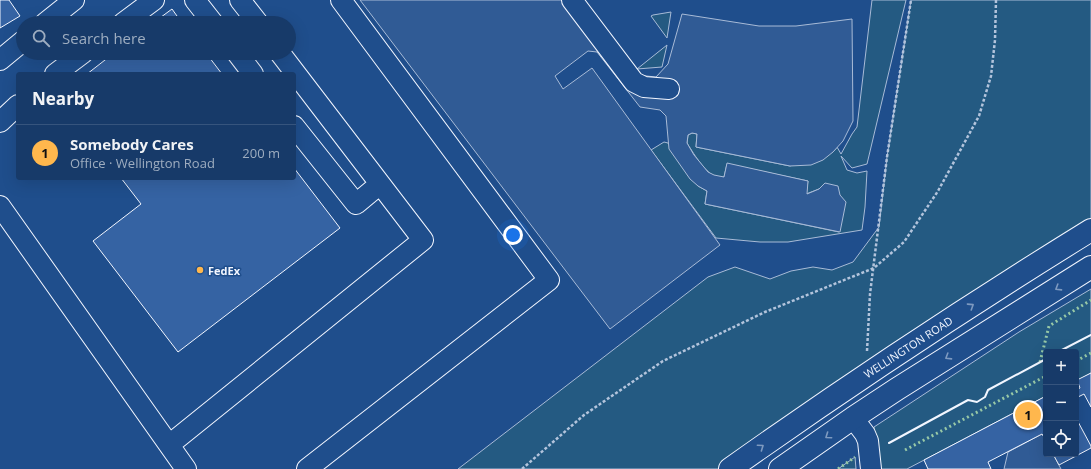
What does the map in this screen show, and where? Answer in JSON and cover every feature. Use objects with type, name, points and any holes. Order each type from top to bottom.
[{"type":"main road","name":"WELLINGTON ROAD","points":[[730,469],[868,373],[1012,279],[1091,230]]},
{"type":"main road","points":[[780,469],[897,389],[1091,267]]},
{"type":"street","points":[[132,16],[154,0]]},
{"type":"street","points":[[195,0],[208,16]]},
{"type":"street","points":[[240,0],[253,16]]},
{"type":"street","points":[[307,469],[549,280],[341,0]]},
{"type":"street","points":[[572,0],[634,82],[644,87],[669,89]]},
{"type":"street","points":[[54,16],[72,1]]},
{"type":"street","points":[[0,60],[16,47]]},
{"type":"street","points":[[58,72],[74,60]]},
{"type":"street","points":[[242,60],[251,72]]},
{"type":"street","points":[[285,60],[295,72]]},
{"type":"street","points":[[169,446],[423,240],[296,74]]},
{"type":"street","points":[[0,122],[16,107]]},
{"type":"street","points":[[296,129],[356,204],[380,184]]},
{"type":"street","points":[[0,206],[186,469]]},
{"type":"street","points":[[853,418],[865,434],[868,441],[871,469]]},
{"type":"path","points":[[867,355],[870,294],[887,156],[911,0]]},
{"type":"path","points":[[522,469],[584,415],[663,361],[765,312],[874,268],[904,242],[938,191],[979,116],[991,76],[995,40],[996,0]]},
{"type":"shaded area","points":[[360,0],[584,0],[637,75],[656,77],[668,64],[682,14],[759,26],[796,26],[852,19],[853,121],[843,141],[823,160],[811,165],[790,166],[696,147],[697,134],[692,133],[688,135],[687,143],[694,155],[708,172],[714,175],[724,177],[727,163],[808,181],[807,194],[819,189],[825,183],[838,186],[840,195],[846,202],[840,232],[705,204],[707,191],[690,179],[669,149],[666,116],[660,110],[640,107],[597,52],[588,51],[555,76],[563,89],[592,68],[720,245],[610,329]]},
{"type":"shaded area","points":[[872,0],[906,0],[867,164],[852,168],[841,156],[847,170],[857,173],[867,171],[862,230],[788,242],[760,242],[716,238],[651,150],[664,142],[668,143],[679,162],[698,186],[707,191],[705,204],[839,232],[819,189],[806,194],[808,181],[727,164],[724,177],[715,176],[707,171],[692,151],[687,143],[688,135],[692,133],[697,134],[696,147],[790,166],[833,152],[837,147],[841,154],[857,127]]},
{"type":"shaded area","points":[[911,0],[1091,0],[1091,230],[730,469],[458,469],[708,277],[735,267],[770,279],[791,271],[813,267],[832,270],[853,262],[879,227],[887,157]]},
{"type":"shaded area","points":[[671,12],[667,38],[651,16]]},
{"type":"shaded area","points":[[667,45],[662,67],[637,69]]},
{"type":"shaded area","points":[[1091,289],[1091,373],[1079,379],[1079,349],[1043,349],[1043,398],[907,469],[878,469],[874,450],[874,427],[1019,332]]},
{"type":"shaded area","points":[[1042,434],[1043,457],[1055,457],[1061,469],[1004,469],[1008,452]]},
{"type":"shaded area","points":[[855,457],[856,469],[838,469]]},
{"type":"building","points":[[0,0],[9,0],[20,16],[16,16],[16,18],[0,28]]},
{"type":"building","points":[[172,9],[177,16],[162,16]]},
{"type":"building","points":[[105,60],[211,60],[220,72],[90,72]]},
{"type":"building","name":"FedEx","points":[[296,171],[340,228],[178,352],[93,241],[141,204],[123,180],[296,180]]},
{"type":"building","points":[[1091,373],[1091,407],[1084,394],[1079,396],[1079,379]]},
{"type":"building","points":[[1043,398],[1043,436],[1042,434],[988,462],[991,469],[928,469],[924,460]]},
{"type":"building","points":[[1079,424],[1091,446],[1091,448],[1079,454]]},
{"type":"building","points":[[1055,457],[1074,457],[1059,465]]},
{"type":"hedge","points":[[1040,362],[1049,326],[1091,300]]},
{"type":"hedge","points":[[1079,359],[1091,353]]},
{"type":"hedge","points":[[905,450],[1043,378]]},
{"type":"hedge","points":[[838,469],[855,457]]},
{"type":"wall","points":[[1064,349],[1091,335]]},
{"type":"wall","points":[[889,443],[968,400],[977,402],[985,397],[988,390],[1043,361]]},
{"type":"place","name":"FedEx","points":[[200,270]]},
{"type":"place","name":"Somebody Cares","points":[[1028,415]]}]
